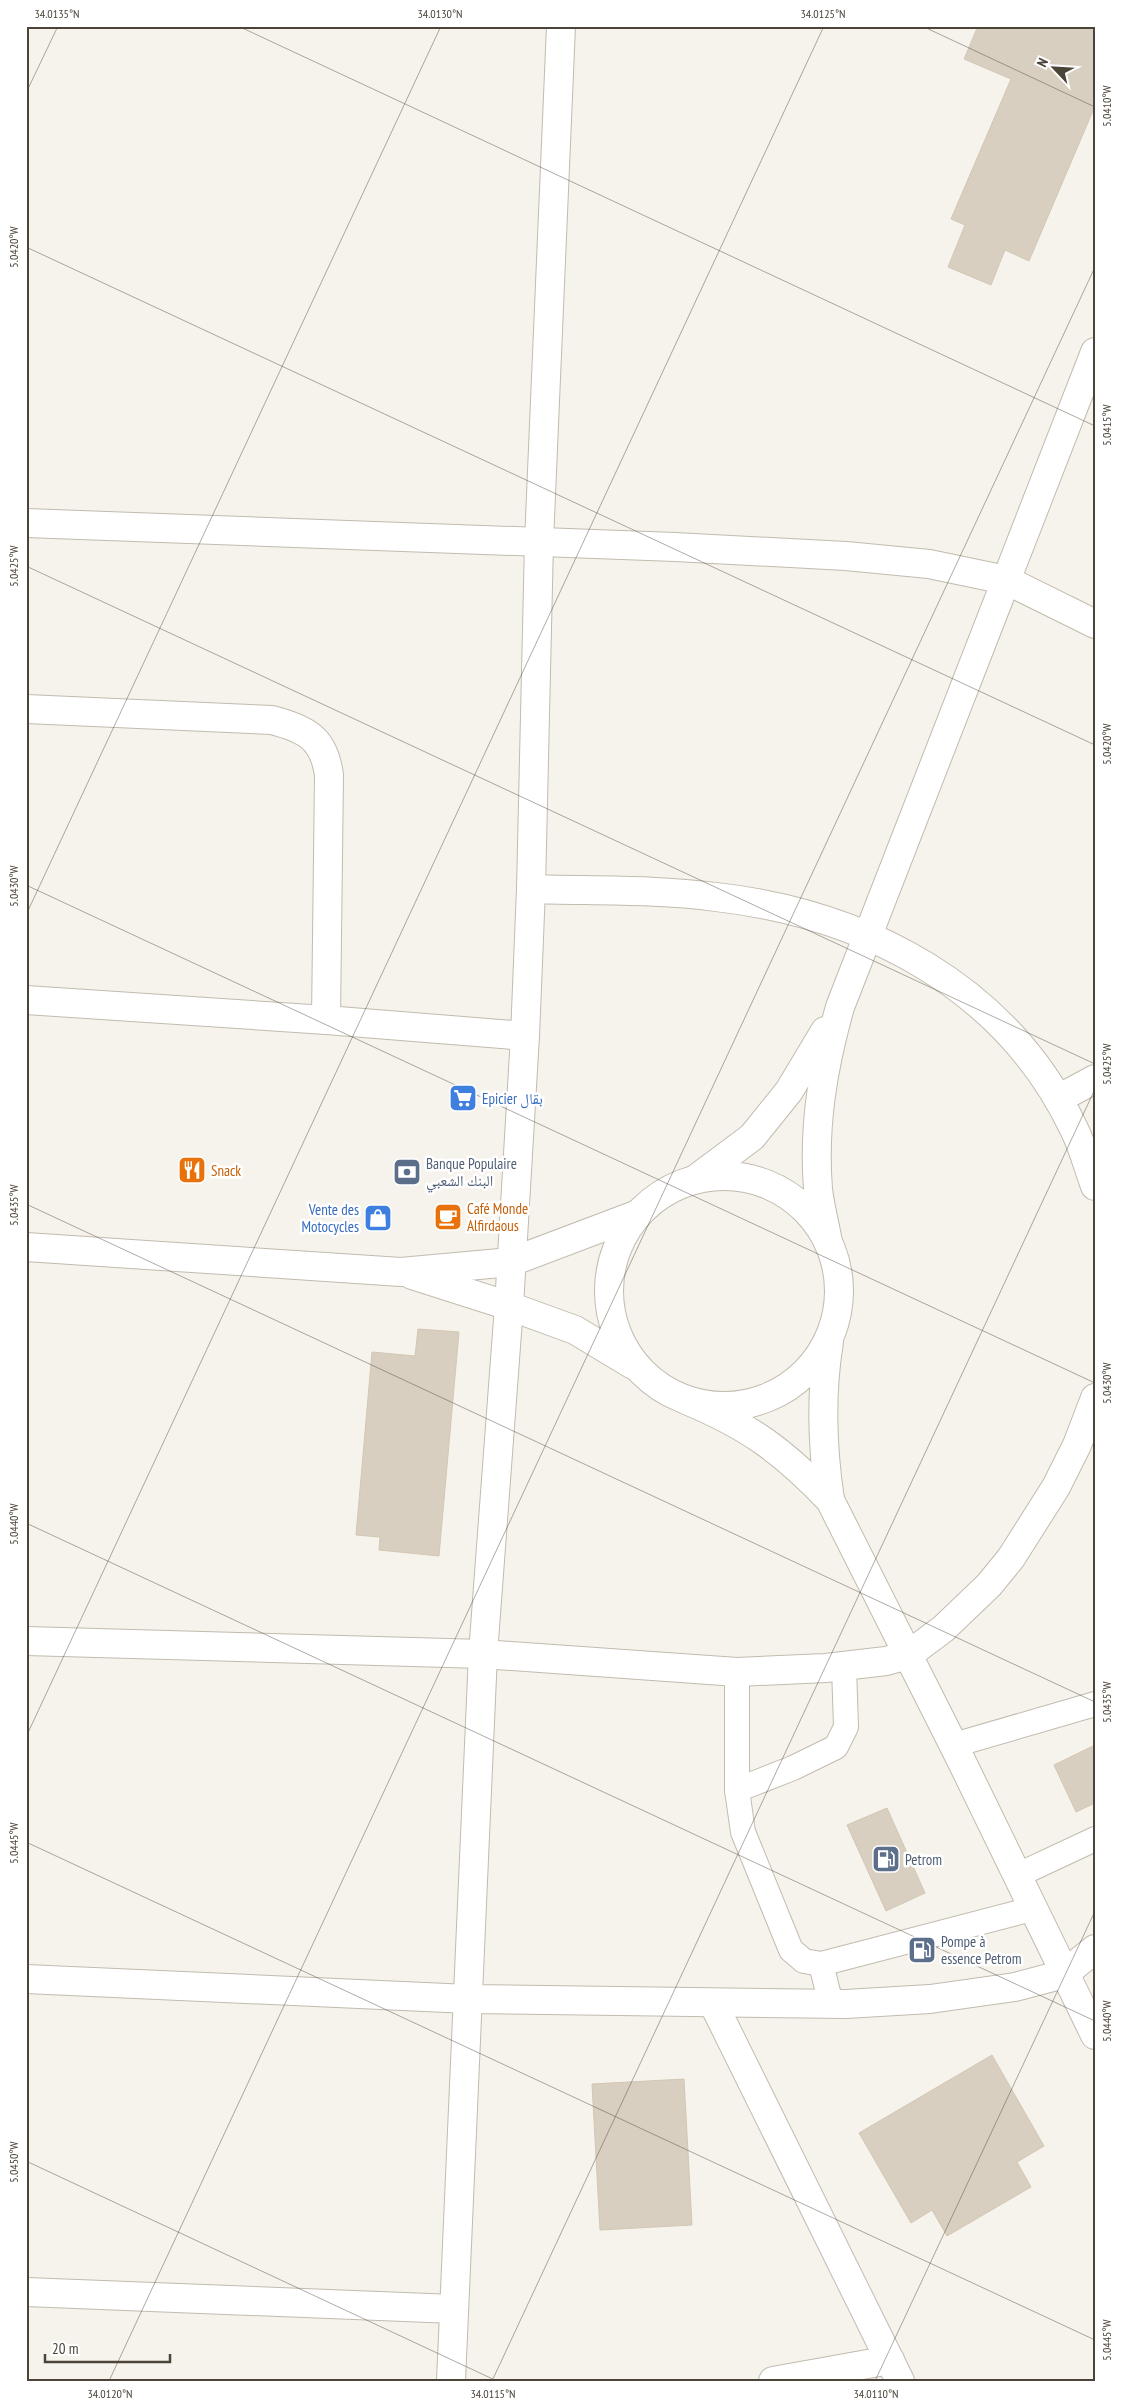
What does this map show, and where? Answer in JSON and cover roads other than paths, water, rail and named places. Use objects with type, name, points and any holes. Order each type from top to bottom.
[{"type":"street","points":[[451,2381],[483,1654],[509,1306],[525,1036],[531,889],[539,542],[561,26]]},
{"type":"street","points":[[828,1242],[819,1191],[817,1159],[818,1108],[826,1056],[840,1007],[1095,352]]},
{"type":"street","points":[[26,523],[539,542],[846,556],[929,564],[1006,580],[1095,624]]},
{"type":"street","points":[[26,709],[272,720],[292,726],[322,747],[327,757],[329,775],[326,1020]]},
{"type":"street","points":[[531,889],[716,896],[791,911],[868,935],[904,951],[926,965],[987,1012],[1001,1024],[1024,1052],[1058,1100],[1075,1130],[1095,1186]]},
{"type":"street","points":[[26,1000],[326,1020],[525,1036]]},
{"type":"street","points":[[697,1178],[752,1137],[789,1091],[840,1007]]},
{"type":"street","points":[[1058,1100],[1095,1079]]},
{"type":"street","points":[[636,1367],[617,1335],[612,1318],[609,1290],[612,1263],[626,1229],[638,1214],[660,1194],[697,1178],[719,1175],[741,1176],[774,1186],[806,1210],[817,1222],[828,1242],[835,1261],[838,1280],[838,1300],[824,1370],[822,1410],[824,1455],[830,1500]]},
{"type":"street","points":[[26,1246],[401,1272],[511,1262],[638,1214]]},
{"type":"street","points":[[401,1272],[509,1306],[574,1330],[636,1367],[658,1387],[724,1416],[760,1437],[798,1466],[830,1500],[954,1745],[1016,1876],[1095,2035]]},
{"type":"street","points":[[686,1400],[724,1406],[749,1403],[774,1395],[805,1372],[821,1352],[832,1329]]},
{"type":"street","points":[[26,1641],[483,1654],[737,1672],[844,1667],[886,1661],[908,1655],[943,1629],[968,1606],[1011,1558],[1056,1487],[1086,1450],[1095,1398]]},
{"type":"street","points":[[26,1979],[469,1999],[831,2004],[893,2002],[1015,1987],[1064,1974],[1095,1948]]},
{"type":"street","points":[[713,2003],[895,2370],[773,2381]]},
{"type":"street","points":[[26,2292],[454,2309]]},
{"type":"lane","points":[[737,1790],[792,1768],[836,1747],[846,1726],[844,1667]]},
{"type":"lane","points":[[737,1672],[737,1790],[743,1832],[791,1950],[804,1961],[821,1964],[1032,1908]]},
{"type":"lane","points":[[954,1745],[1095,1704]]},
{"type":"lane","points":[[1016,1876],[1095,1838]]},
{"type":"lane","points":[[821,1964],[831,2004]]},
{"type":"place","name":"Epicier بقال","points":[[463,1098]]},
{"type":"place","name":"Snack","points":[[192,1170]]},
{"type":"place","name":"Banque Populaire البنك الشعبي","points":[[407,1172]]},
{"type":"place","name":"Café Monde Alfirdaous","points":[[448,1217]]},
{"type":"place","name":"Vente des Motocycles","points":[[378,1218]]},
{"type":"place","name":"Petrom","points":[[886,1859]]},
{"type":"place","name":"Pompe à essence Petrom","points":[[922,1950]]}]
